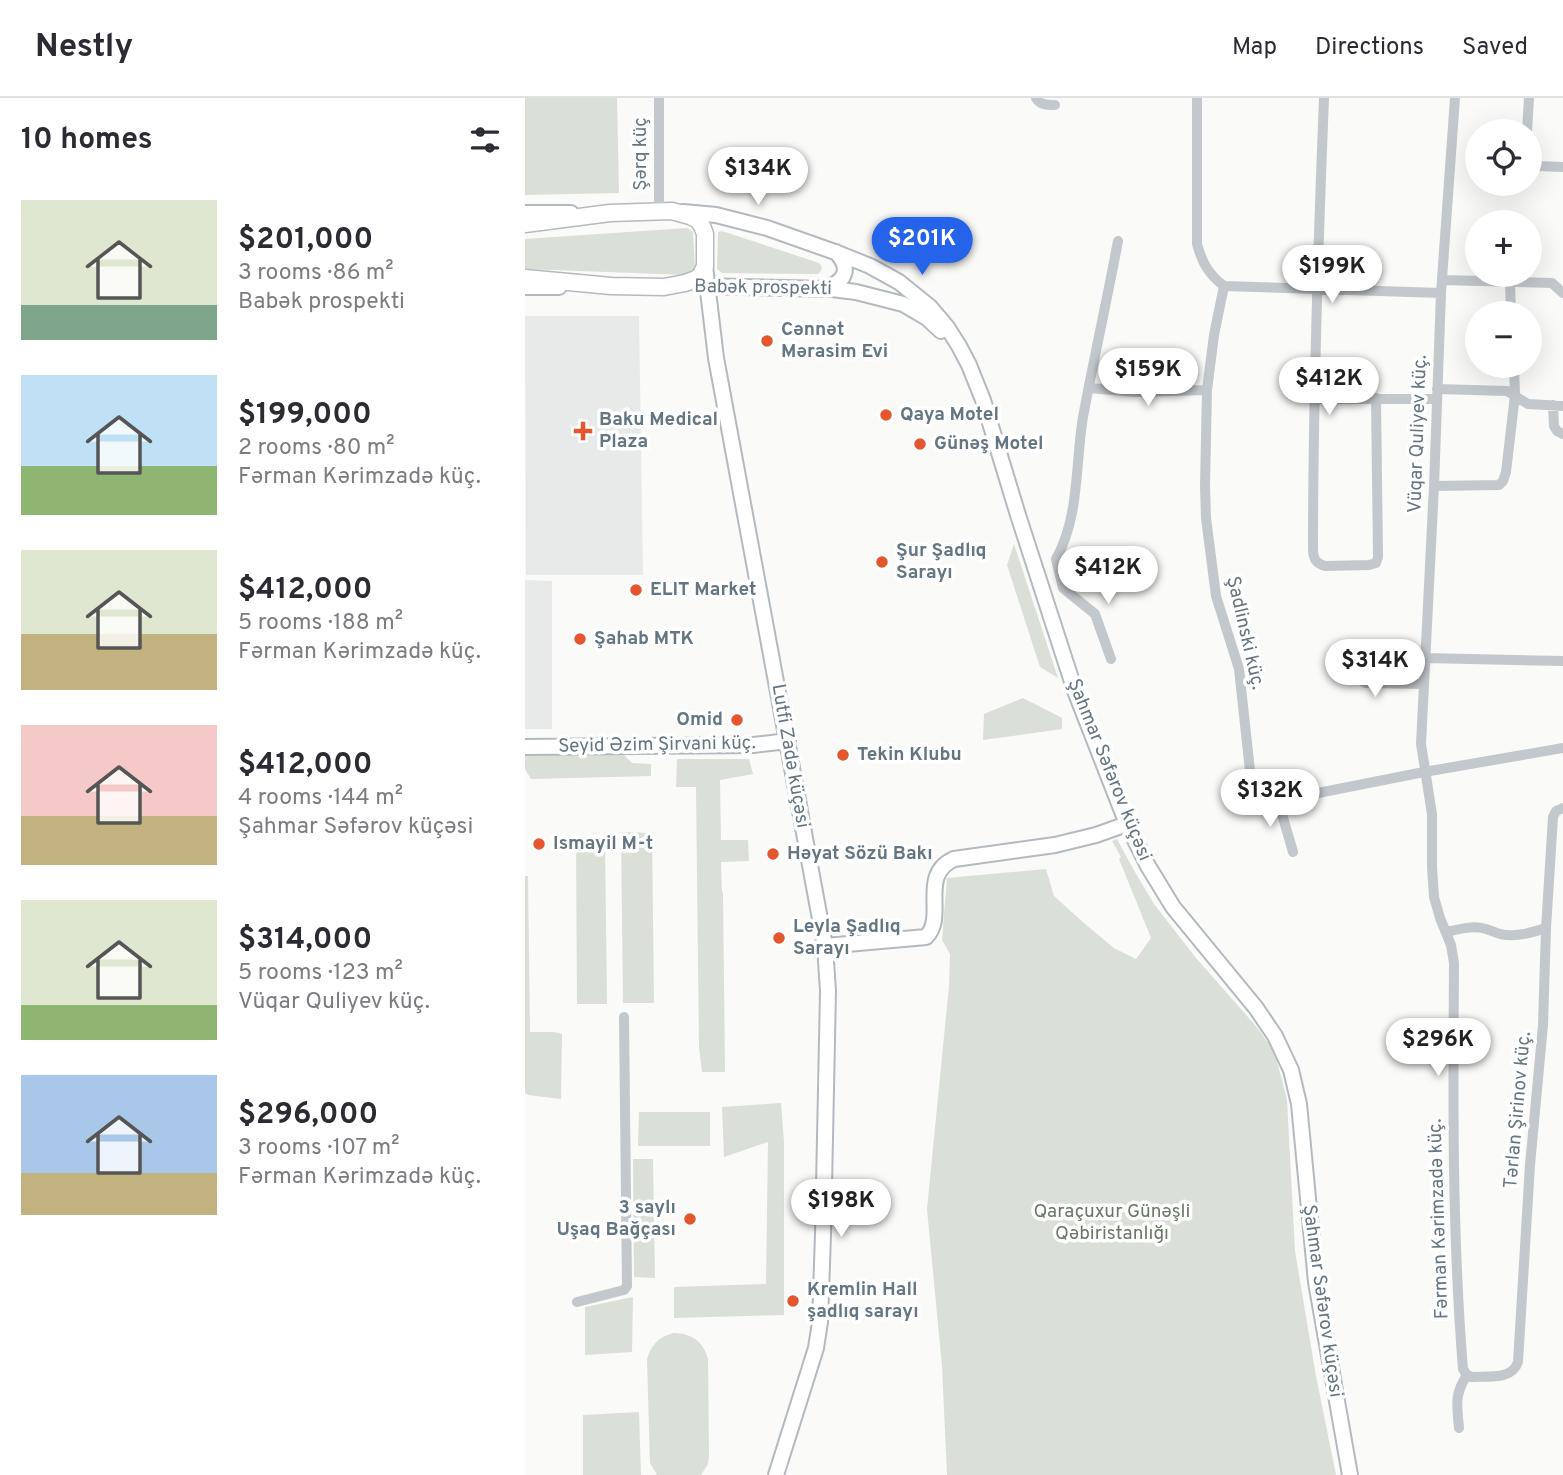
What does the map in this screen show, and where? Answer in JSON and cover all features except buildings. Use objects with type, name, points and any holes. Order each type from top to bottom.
[{"type":"main road","name":"Babək prospekti","points":[[664,287],[696,279],[705,266],[705,234],[698,220],[665,211]]},
{"type":"main road","name":"Babək prospekti","points":[[525,213],[702,213],[767,228],[835,251],[882,272],[930,307],[943,321],[966,360]]},
{"type":"main road","name":"Babək prospekti","points":[[525,224],[611,213]]},
{"type":"main road","points":[[824,289],[839,282],[844,274],[842,258],[835,251]]},
{"type":"main road","name":"Lutfi Zadə küçəsi","points":[[705,266],[725,411],[825,946],[828,991],[820,1322],[816,1348],[776,1475]]},
{"type":"main road","name":"Babək prospekti","points":[[525,278],[611,286]]},
{"type":"main road","name":"Babək prospekti","points":[[525,288],[706,286],[843,290],[903,304],[940,329],[966,360]]},
{"type":"main road","name":"Şahmar Səfərov küçəsi","points":[[966,360],[983,400],[1076,691],[1126,824],[1173,908],[1256,1008],[1275,1036],[1291,1070],[1299,1104],[1316,1282],[1350,1475]]},
{"type":"main road","name":"Seyid Əzim Şirvani küç.","points":[[525,747],[753,745],[788,741]]},
{"type":"main road","points":[[825,946],[926,937],[933,928],[936,878],[945,863],[954,859],[1055,845],[1126,824]]},
{"type":"street","name":"Şərq küç","points":[[659,98],[665,211]]},
{"type":"street","points":[[1036,98],[1043,104],[1055,105]]},
{"type":"street","points":[[1197,98],[1197,244],[1209,273],[1224,286],[1441,293]]},
{"type":"street","points":[[1324,98],[1313,399],[1313,558],[1318,564],[1325,566],[1376,563],[1376,398]]},
{"type":"street","name":"Vüqar Quliyev küç.","points":[[1424,772],[1420,744],[1441,293],[1455,98]]},
{"type":"street","points":[[1528,119],[1529,98]]},
{"type":"street","points":[[1542,166],[1563,167]]},
{"type":"street","points":[[1111,659],[1095,614],[1063,588],[1056,559],[1065,543],[1075,496],[1079,446],[1118,241]]},
{"type":"street","points":[[1442,280],[1465,281]]},
{"type":"street","points":[[1542,283],[1552,283],[1563,293]]},
{"type":"street","name":"Şadlinski küç.","points":[[1224,286],[1207,390],[1206,507],[1216,596],[1239,669],[1251,780],[1254,787],[1277,797]]},
{"type":"street","points":[[1434,486],[1499,485],[1503,481],[1515,396],[1514,378]]},
{"type":"street","points":[[1090,388],[1135,392],[1207,390]]},
{"type":"street","points":[[1313,399],[1507,391],[1528,404],[1558,405],[1554,426],[1557,432],[1563,434]]},
{"type":"street","points":[[1039,580],[1060,574]]},
{"type":"street","points":[[1425,658],[1563,661]]},
{"type":"street","points":[[1357,668],[1360,680],[1366,683],[1423,684]]},
{"type":"street","points":[[1293,852],[1277,797],[1308,795],[1563,748]]},
{"type":"street","name":"Fərman Kərimzadə küç.","points":[[1424,772],[1432,814],[1434,897],[1451,945],[1454,963],[1456,1256],[1463,1369],[1467,1375]]},
{"type":"street","name":"Tərlan Şirinov küç.","points":[[1467,1375],[1472,1377],[1510,1374],[1516,1369],[1518,1362],[1530,1165],[1543,1025],[1552,817],[1556,811],[1563,808]]},
{"type":"street","points":[[1447,932],[1473,928],[1517,935],[1546,928]]},
{"type":"street","points":[[577,1302],[624,1290],[627,1286],[624,1017]]},
{"type":"street","points":[[1459,1428],[1457,1396],[1467,1375]]},
{"type":"shaded area","name":"Baku Medical Plaza","points":[[525,316],[639,316],[643,575],[526,575]]},
{"type":"shaded area","points":[[525,580],[552,581],[552,729],[525,729]]},
{"type":"green space","points":[[525,98],[617,98],[619,193],[525,195]]},
{"type":"green space","points":[[687,228],[693,232],[695,268],[688,275],[525,269],[525,239]]},
{"type":"green space","points":[[722,231],[819,263],[821,271],[818,274],[722,273],[717,269],[718,232]]},
{"type":"green space","points":[[1014,544],[1058,678],[1040,667],[1007,565]]},
{"type":"green space","points":[[1023,698],[1062,718],[1062,729],[983,740],[984,714]]},
{"type":"green space","points":[[622,753],[632,763],[651,764],[651,776],[531,779],[525,769],[525,754]]},
{"type":"green space","points":[[677,759],[749,759],[753,774],[720,780],[721,840],[748,840],[749,861],[721,862],[725,1072],[702,1072],[699,1047],[696,787],[676,787]]},
{"type":"green space","points":[[621,832],[652,833],[654,1003],[623,1003]]},
{"type":"green space","name":"Qaraçuxur Günəşli Qəbiristanlığı","points":[[1117,839],[1154,904],[1196,958],[1255,1025],[1277,1061],[1287,1100],[1295,1251],[1336,1475],[947,1475],[942,1366],[927,1209],[949,986],[950,954],[942,940],[947,878],[1046,869],[1054,896],[1114,948],[1136,959],[1151,938],[1119,859],[1121,857],[1112,841]]},
{"type":"green space","points":[[576,840],[605,841],[607,1004],[577,1004]]},
{"type":"green space","points":[[525,876],[528,876],[530,1032],[562,1034],[561,1099],[525,1093]]},
{"type":"green space","points":[[781,1103],[784,1142],[784,1315],[674,1318],[674,1287],[766,1284],[768,1142],[724,1157],[722,1107]]},
{"type":"green space","points":[[639,1112],[710,1112],[710,1146],[638,1146]]},
{"type":"green space","points":[[633,1159],[653,1159],[655,1278],[634,1277]]},
{"type":"green space","points":[[633,1297],[632,1352],[585,1355],[585,1307]]},
{"type":"green space","points":[[673,1333],[695,1339],[703,1347],[708,1359],[709,1456],[708,1464],[701,1475],[657,1475],[650,1463],[647,1359],[656,1342]]},
{"type":"green space","points":[[639,1412],[641,1475],[583,1475],[583,1415]]},
{"type":"place","name":"Cənnət Mərasim Evi","points":[[767,341]]},
{"type":"place","name":"Qaya Motel","points":[[886,415]]},
{"type":"place","name":"Baku Medical Plaza","points":[[583,431]]},
{"type":"place","name":"Günəş Motel","points":[[920,444]]},
{"type":"place","name":"Şur Şadlıq Sarayı","points":[[882,562]]},
{"type":"place","name":"ELIT Market","points":[[636,590]]},
{"type":"place","name":"Şahab MTK","points":[[580,639]]},
{"type":"place","name":"Omid","points":[[737,720]]},
{"type":"place","name":"Tekin Klubu","points":[[843,755]]},
{"type":"place","name":"Ismayil M-t","points":[[539,844]]},
{"type":"place","name":"Həyat Sözü Bakı","points":[[773,854]]},
{"type":"place","name":"Leyla Şadlıq Sarayı","points":[[779,938]]},
{"type":"place","name":"3 saylı Uşaq Bağçası","points":[[690,1219]]},
{"type":"place","name":"Kremlin Hall şadlıq sarayı","points":[[793,1301]]}]
